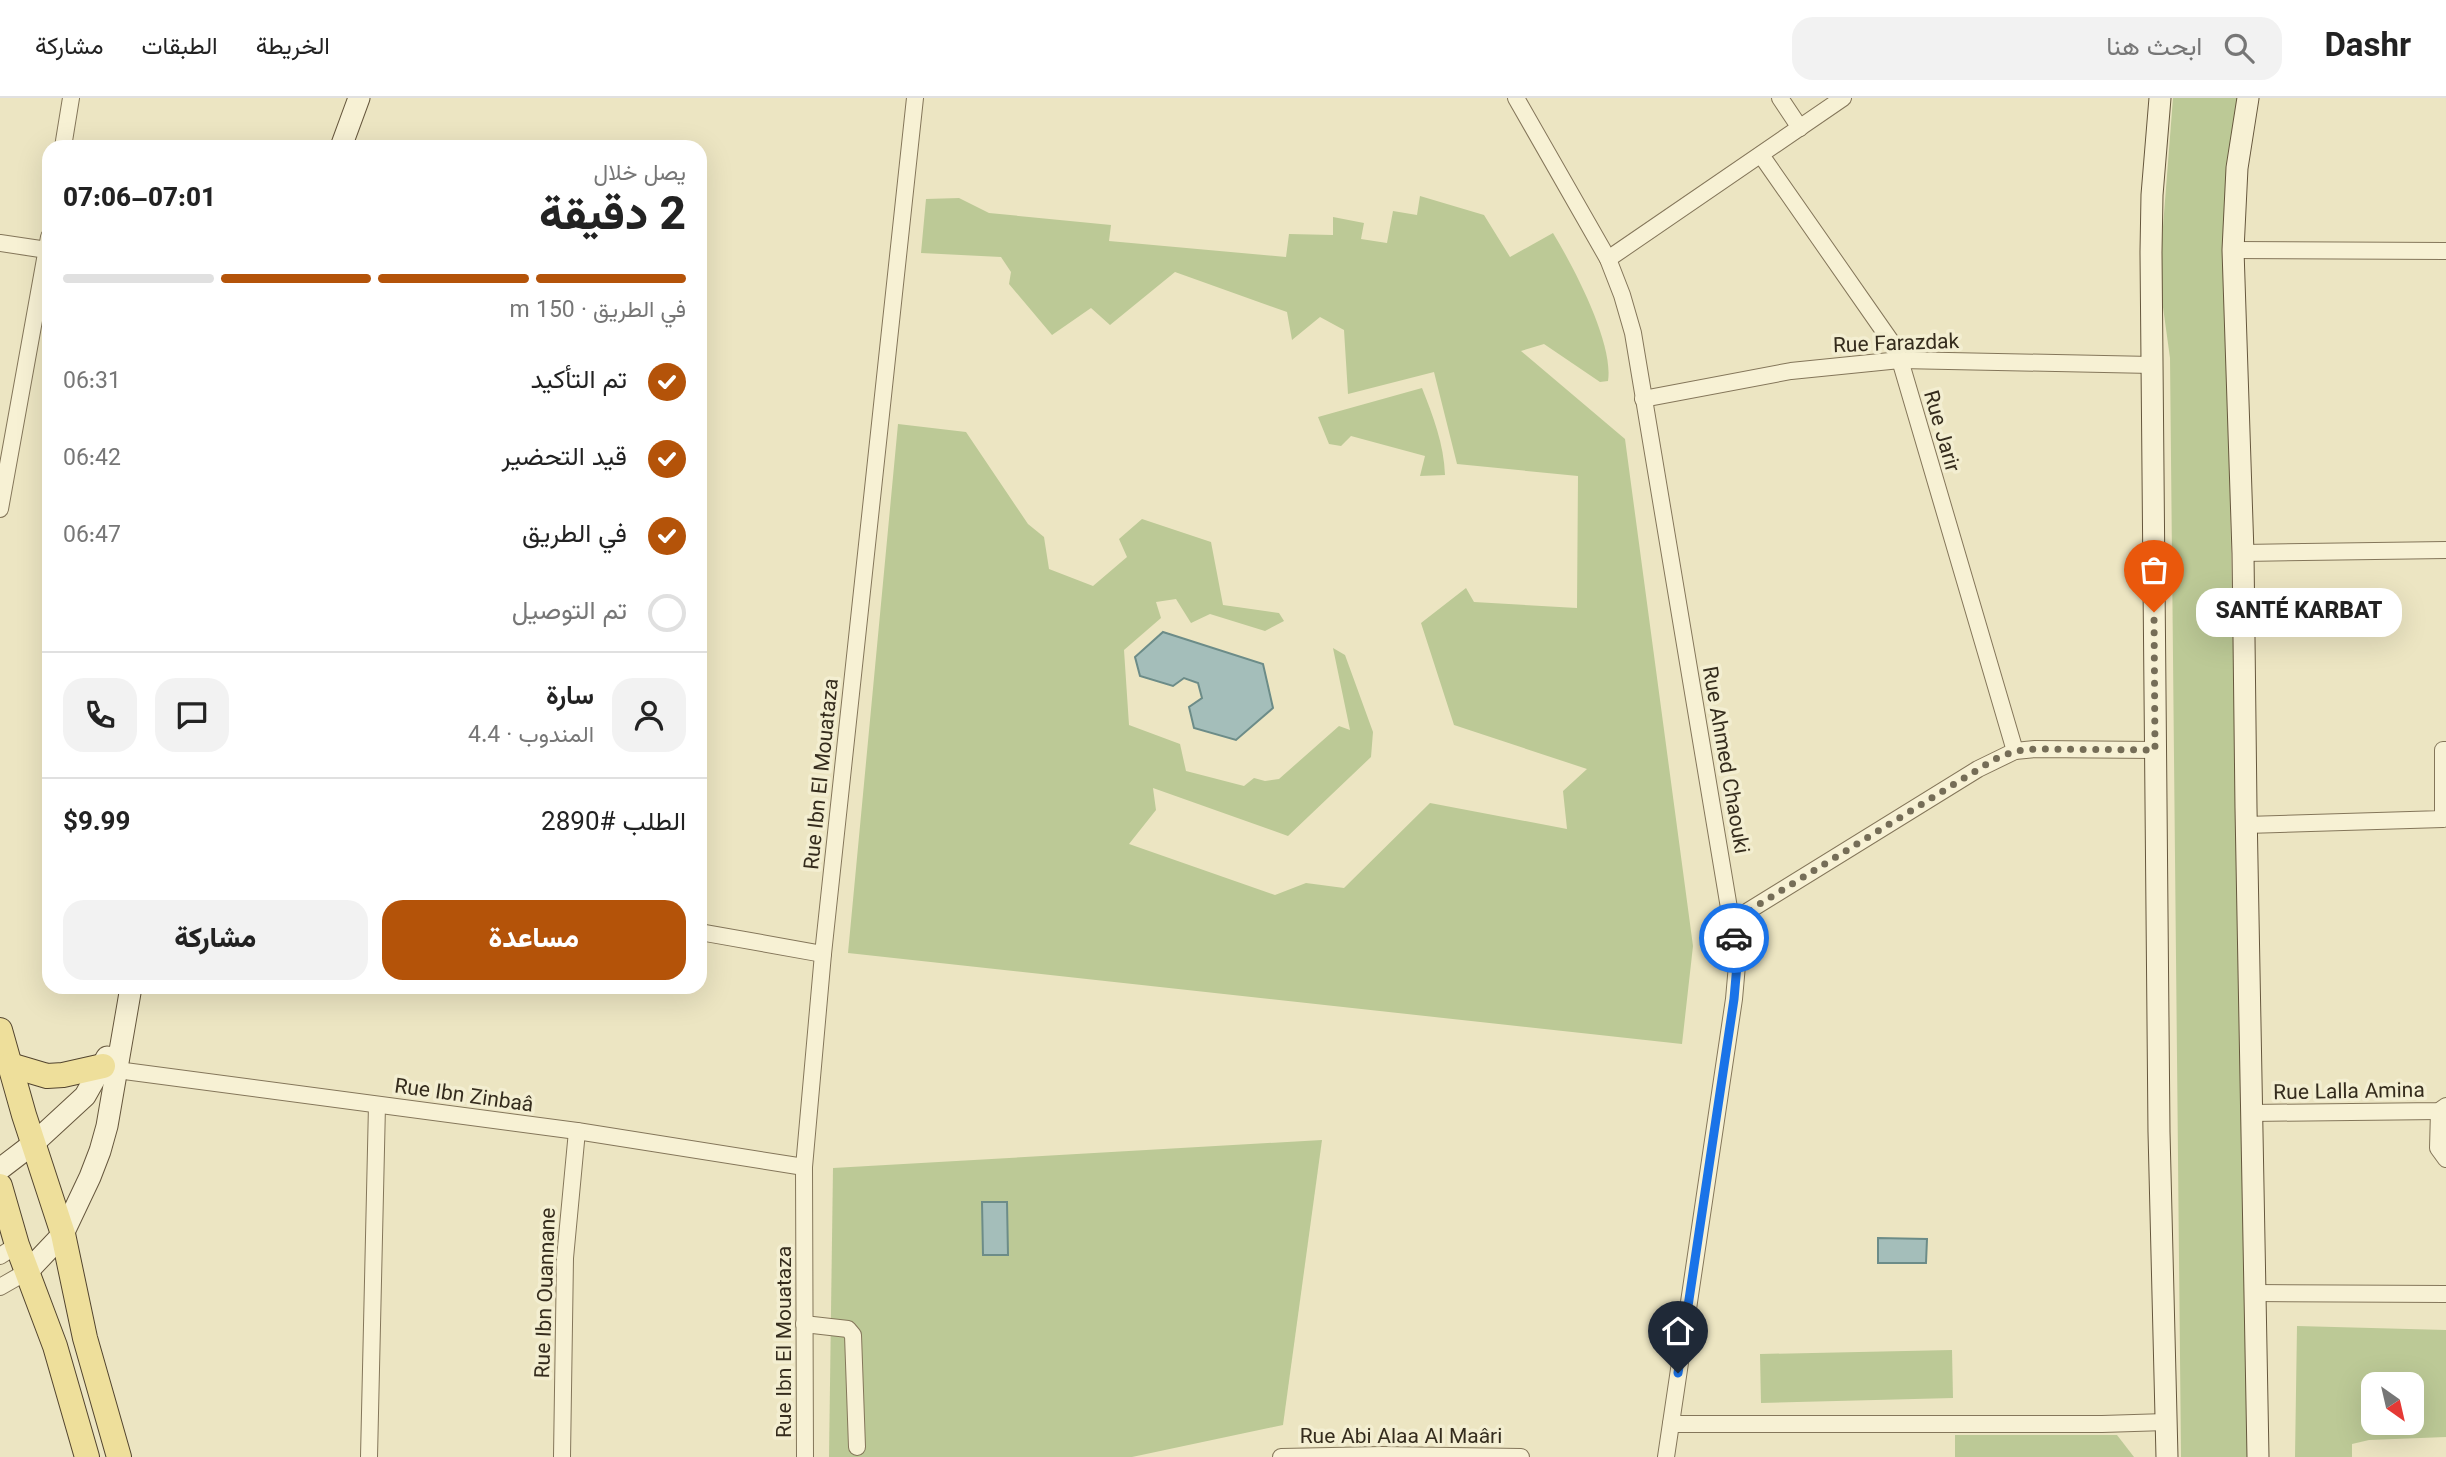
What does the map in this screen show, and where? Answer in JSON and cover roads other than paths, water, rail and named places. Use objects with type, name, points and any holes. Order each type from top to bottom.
[{"type":"main road","points":[[344,140],[359,98]]},
{"type":"main road","points":[[2160,98],[2152,195],[2152,365],[2159,1132],[2167,1457]]},
{"type":"main road","points":[[2248,98],[2237,168],[2233,250],[2243,553],[2258,1457]]},
{"type":"main road","points":[[28,1271],[63,1234],[100,1151],[110,1068],[124,1024],[130,994]]},
{"type":"main road","points":[[0,1030],[63,1234],[85,1338],[119,1457]]},
{"type":"main road","points":[[10,1065],[47,1076],[110,1068]]},
{"type":"main road","points":[[86,1457],[55,1346],[28,1271],[9,1250],[0,1183],[34,1143],[85,1096],[110,1068]]},
{"type":"street","points":[[64,140],[71,98]]},
{"type":"street","name":"Rue Ibn El Mouataza","points":[[805,1457],[804,1167],[823,954],[915,98]]},
{"type":"street","name":"Rue Ahmed Chaouki","points":[[1516,98],[1608,259],[1633,333],[1732,921],[1737,965],[1667,1457]]},
{"type":"street","points":[[1780,98],[1800,128]]},
{"type":"street","points":[[1608,259],[1843,98]]},
{"type":"street","name":"Rue Jarir","points":[[1761,155],[1890,340],[1900,360],[2015,751]]},
{"type":"street","points":[[0,243],[42,243]]},
{"type":"street","points":[[2233,250],[2446,251]]},
{"type":"street","points":[[0,509],[42,276]]},
{"type":"street","name":"Rue Farazdak","points":[[1643,399],[1791,370],[1900,360],[2152,365]]},
{"type":"street","points":[[2243,553],[2446,550]]},
{"type":"street","points":[[1732,921],[1978,769],[2015,751],[2155,750]]},
{"type":"street","points":[[2246,825],[2443,818],[2443,750],[2446,750]]},
{"type":"street","points":[[707,933],[823,954]]},
{"type":"street","name":"Rue Ibn Zinbaâ","points":[[110,1068],[577,1131],[804,1167]]},
{"type":"street","points":[[369,1457],[377,1105]]},
{"type":"street","points":[[2442,1108],[2438,1148],[2446,1159]]},
{"type":"street","name":"Rue Lalla Amina","points":[[2251,1113],[2442,1108]]},
{"type":"street","name":"Rue Ibn Ouannane","points":[[562,1457],[564,1283],[577,1131]]},
{"type":"street","points":[[0,1287],[28,1271]]},
{"type":"street","points":[[2255,1293],[2446,1294]]},
{"type":"street","points":[[804,1324],[848,1329],[853,1335],[857,1447]]},
{"type":"street","points":[[1671,1424],[2166,1422]]},
{"type":"street","name":"Rue Abi Alaa Al Maâri","points":[[1281,1457],[1521,1457]]},
{"type":"water","points":[[1163,632],[1263,664],[1273,708],[1236,740],[1194,728],[1189,707],[1202,698],[1198,683],[1184,678],[1173,686],[1140,676],[1135,657]]},
{"type":"water","points":[[982,1202],[1007,1202],[1008,1255],[983,1255]]},
{"type":"water","points":[[1878,1238],[1927,1239],[1926,1263],[1878,1263]]},
{"type":"place","name":"SANTÉ KARBAT","points":[[2154,612]]}]
